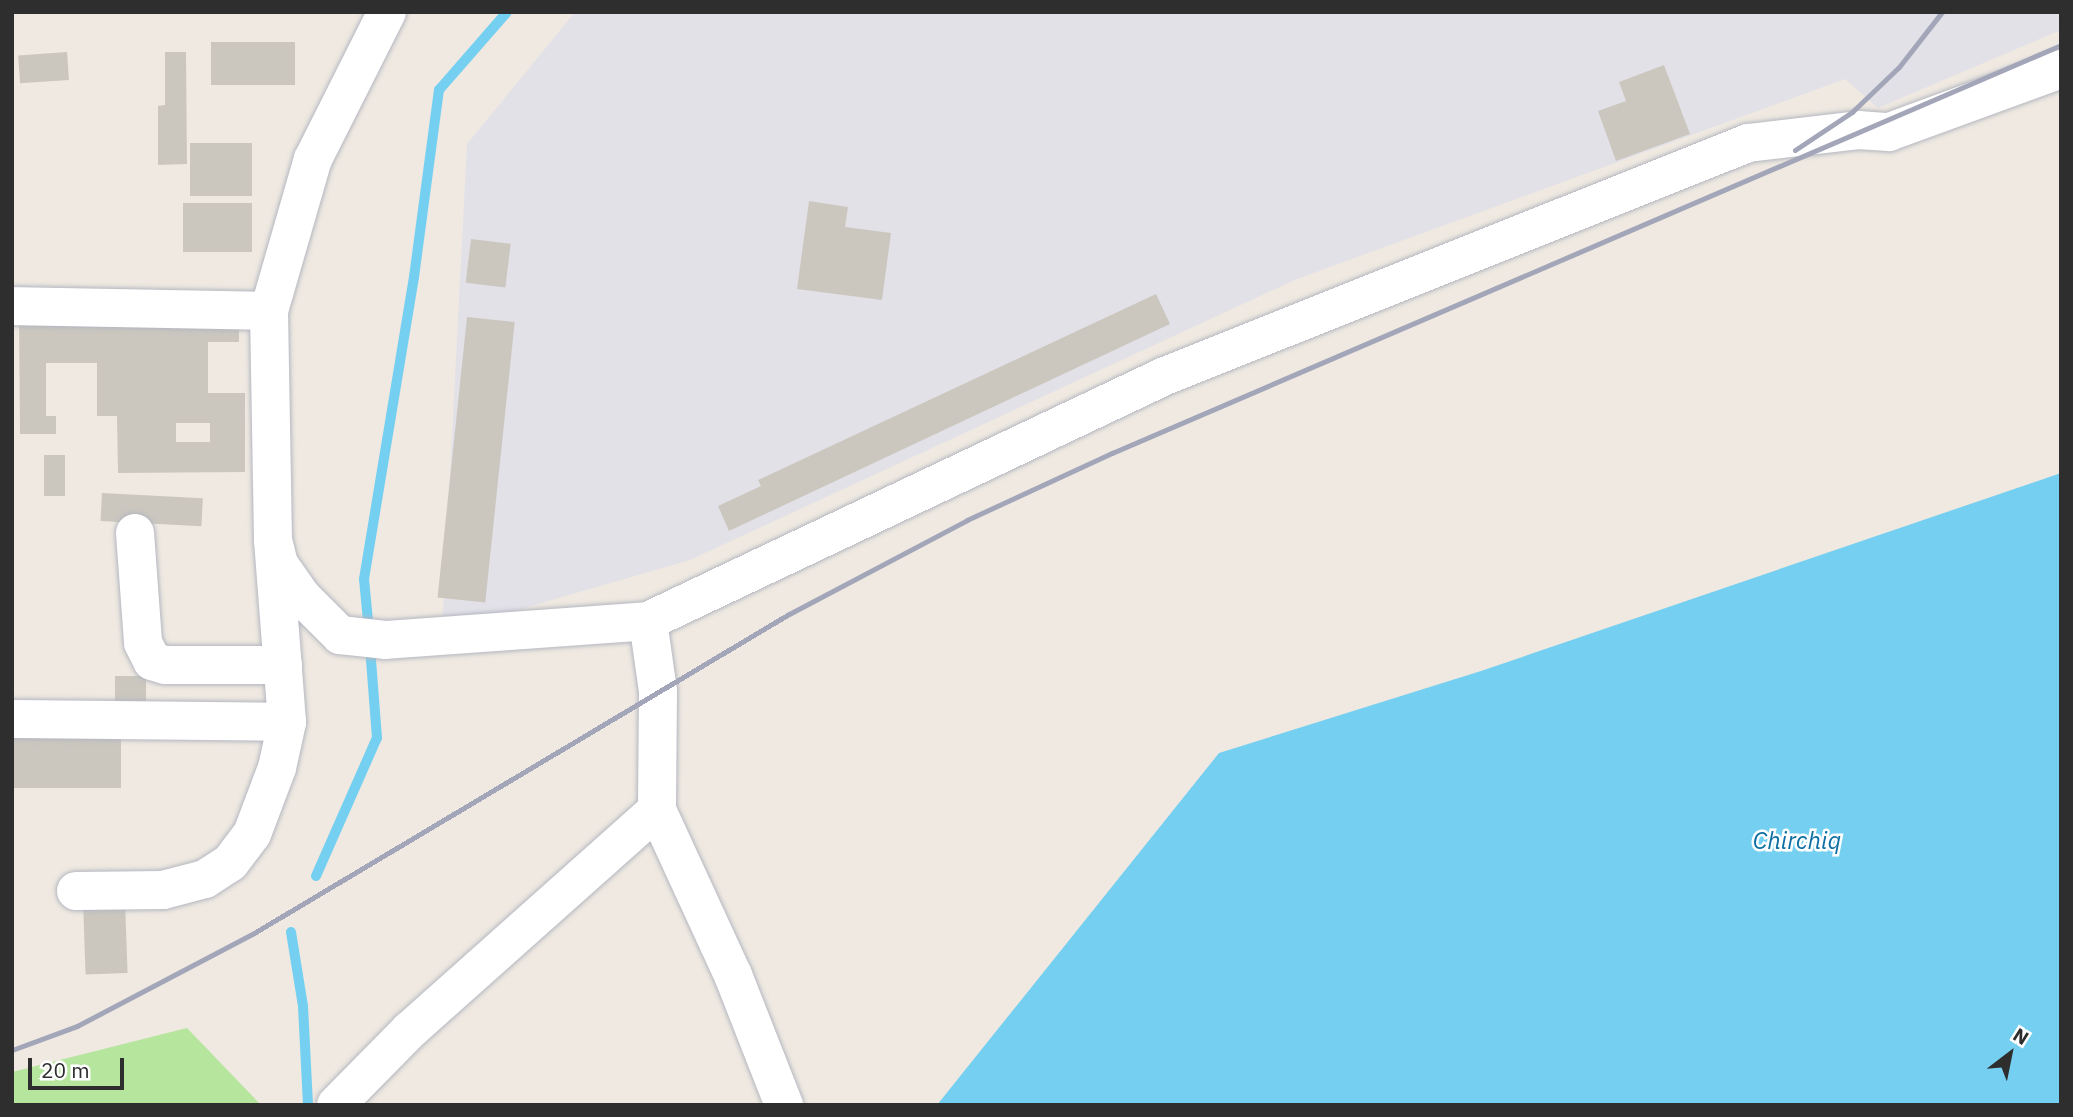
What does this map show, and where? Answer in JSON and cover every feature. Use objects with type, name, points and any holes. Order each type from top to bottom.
[{"type":"street","points":[[76,891],[163,890],[205,879],[230,863],[252,834],[278,768],[287,722],[273,540],[269,311],[313,159],[387,12]]},
{"type":"street","points":[[273,540],[279,564],[311,607],[340,635],[369,638],[648,621],[1165,376],[1748,143],[1858,130],[1889,132],[2061,68]]},
{"type":"street","points":[[12,306],[269,311]]},
{"type":"street","points":[[135,533],[143,643],[152,661],[165,665],[283,665]]},
{"type":"street","points":[[648,621],[658,691],[657,810],[733,975],[784,1105]]},
{"type":"street","points":[[12,719],[287,722]]},
{"type":"street","points":[[336,1105],[410,1030],[657,810]]},
{"type":"shaded area","points":[[575,12],[2061,12],[2061,30],[1878,108],[1845,79],[1297,279],[690,560],[442,632],[467,144]]},
{"type":"green space","points":[[187,1028],[261,1105],[12,1105],[12,1072]]},
{"type":"water","name":"Chirchiq","points":[[2061,473],[2061,1105],[937,1105],[1219,753],[1481,671]]},
{"type":"building","points":[[211,42],[295,42],[295,85],[211,85]]},
{"type":"building","points":[[67,52],[69,80],[20,83],[18,55]]},
{"type":"building","points":[[165,52],[186,52],[187,164],[158,165],[158,106],[165,105]]},
{"type":"building","points":[[1664,65],[1690,134],[1616,161],[1598,111],[1626,101],[1619,82]]},
{"type":"building","points":[[190,143],[252,143],[252,196],[190,196]]},
{"type":"building","points":[[809,201],[848,207],[845,227],[891,233],[882,300],[797,289]]},
{"type":"building","points":[[183,203],[252,203],[252,252],[183,252]]},
{"type":"building","points":[[471,239],[511,244],[505,288],[466,283]]},
{"type":"building","points":[[1156,294],[1170,324],[729,531],[718,506],[761,486],[758,480]]},
{"type":"building","points":[[239,317],[239,342],[208,342],[208,393],[245,393],[245,472],[118,473],[117,416],[97,416],[97,363],[46,363],[46,416],[56,416],[56,434],[20,434],[19,318]],"holes":[[[176,423],[210,423],[210,442],[176,442]]]},
{"type":"building","points":[[467,317],[515,322],[485,602],[438,597]]},
{"type":"building","points":[[44,455],[65,455],[65,496],[44,496]]},
{"type":"building","points":[[102,493],[203,498],[201,526],[101,521]]},
{"type":"building","points":[[115,676],[146,676],[146,702],[115,702]]},
{"type":"building","points":[[12,736],[121,736],[121,788],[12,788]]},
{"type":"building","points":[[125,900],[128,973],[86,974],[83,901]]},
{"type":"waterway","points":[[369,631],[364,579],[414,277],[439,90],[507,12]]},
{"type":"waterway","points":[[316,876],[377,738],[370,646]]},
{"type":"waterway","points":[[291,932],[303,1006],[308,1105]]},
{"type":"railway","points":[[1795,150],[1852,112],[1899,67],[1942,12]]},
{"type":"railway","points":[[12,1050],[77,1026],[254,933],[789,614],[967,520],[1112,453],[2061,45]]}]
